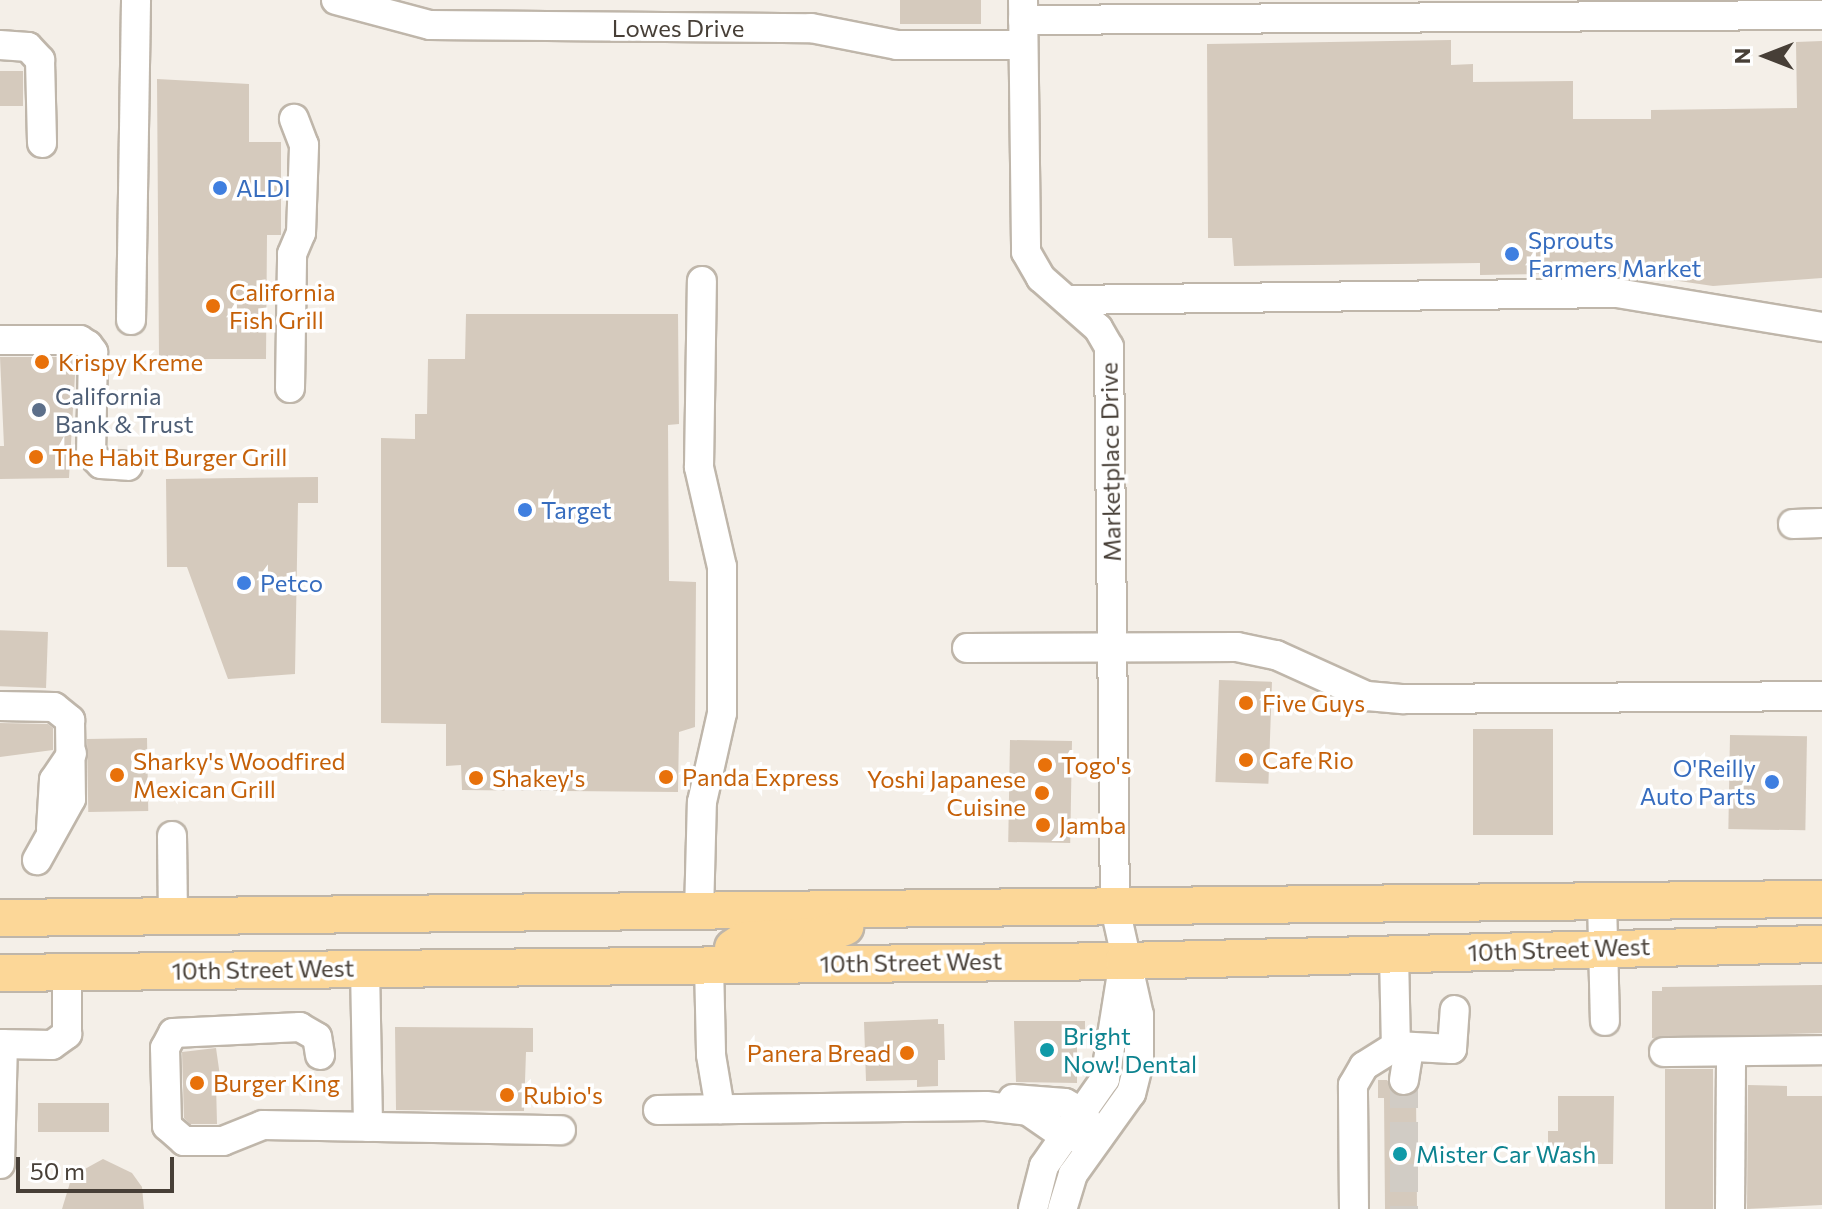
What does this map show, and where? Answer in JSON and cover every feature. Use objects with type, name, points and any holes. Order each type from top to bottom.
[{"type":"main road","name":"10th Street West","points":[[0,918],[1822,899]]},
{"type":"main road","points":[[709,964],[745,940],[820,936],[896,910]]},
{"type":"main road","points":[[403,967],[497,943],[658,940],[699,913]]},
{"type":"main road","name":"10th Street West","points":[[0,973],[1124,961],[1822,944]]},
{"type":"street","points":[[131,320],[136,0]]},
{"type":"street","name":"Lowes Drive","points":[[336,0],[430,25],[811,28],[897,45],[1023,22],[1822,15]]},
{"type":"street","name":"Marketplace Drive","points":[[1023,22],[1026,252],[1041,278],[1098,328],[1109,347],[1115,908],[1124,961]]},
{"type":"street","points":[[10,45],[33,50],[42,66],[47,143]]},
{"type":"street","points":[[290,388],[292,254],[301,233],[304,145],[294,119]]},
{"type":"street","points":[[699,913],[702,802],[722,713],[722,567],[699,467],[702,281]]},
{"type":"street","points":[[1067,300],[1617,293],[1822,327]]},
{"type":"street","points":[[0,340],[80,340],[88,345],[93,352],[91,454],[101,464],[128,466]]},
{"type":"street","points":[[1793,524],[1822,523]]},
{"type":"street","points":[[967,648],[1237,647],[1276,655],[1332,685],[1369,697],[1822,696]]},
{"type":"street","points":[[0,706],[54,707],[63,711],[70,720],[71,799],[51,829],[37,860]]},
{"type":"street","points":[[172,836],[173,917]]},
{"type":"street","points":[[1602,901],[1605,1021]]},
{"type":"street","points":[[1394,954],[1404,1080]]},
{"type":"street","points":[[1033,1209],[1041,1173],[1108,1072],[1124,961]]},
{"type":"street","points":[[1062,1209],[1070,1179],[1126,1102],[1138,1068],[1139,1015],[1124,961]]},
{"type":"street","points":[[709,964],[711,1055],[720,1109]]},
{"type":"street","points":[[365,968],[368,1127]]},
{"type":"street","points":[[0,1164],[1,1044],[52,1045],[67,1034],[67,972]]},
{"type":"street","points":[[1354,1209],[1353,1085],[1364,1066],[1402,1047],[1452,1049],[1455,1010]]},
{"type":"street","points":[[320,1055],[317,1037],[300,1027],[173,1033],[165,1048],[166,1119],[172,1133],[184,1141],[223,1141],[263,1125],[561,1130]]},
{"type":"street","points":[[1664,1052],[1822,1050]]},
{"type":"street","points":[[1730,1209],[1731,1052]]},
{"type":"street","points":[[986,1106],[1039,1097],[1083,1113],[1097,1140]]},
{"type":"street","points":[[658,1110],[986,1106],[1028,1111],[1064,1136],[1097,1140]]},
{"type":"building","points":[[900,0],[981,0],[981,24],[900,24]]},
{"type":"building","points":[[1451,40],[1451,65],[1473,64],[1473,82],[1573,81],[1573,119],[1651,119],[1651,110],[1797,108],[1796,42],[1822,41],[1822,278],[1713,286],[1672,280],[1672,274],[1603,274],[1603,262],[1545,263],[1545,274],[1480,275],[1480,263],[1234,266],[1232,238],[1208,238],[1207,44]]},
{"type":"building","points":[[0,71],[23,71],[23,106],[0,106]]},
{"type":"building","name":"ALDI","points":[[157,79],[249,84],[249,142],[281,142],[281,235],[267,235],[266,359],[159,359]]},
{"type":"building","name":"Target","points":[[466,314],[678,314],[679,424],[668,425],[669,581],[696,582],[695,727],[679,732],[678,792],[462,790],[461,765],[446,766],[446,724],[381,723],[381,438],[415,439],[415,414],[427,414],[428,359],[465,359]]},
{"type":"building","points":[[0,357],[76,357],[69,478],[0,479],[0,446],[4,446]]},
{"type":"building","name":"Petco","points":[[318,477],[318,503],[298,503],[295,674],[228,679],[187,567],[167,567],[166,479]]},
{"type":"building","points":[[0,630],[48,632],[46,688],[0,686]]},
{"type":"building","points":[[1219,680],[1272,682],[1268,784],[1215,782]]},
{"type":"building","points":[[0,723],[48,724],[53,728],[53,750],[0,757]]},
{"type":"building","points":[[1473,729],[1553,729],[1553,835],[1473,835]]},
{"type":"building","name":"O'Reilly Auto Parts","points":[[1730,735],[1807,736],[1805,830],[1728,829]]},
{"type":"building","name":"Sharky's Woodfired Mexican Grill","points":[[147,738],[148,811],[88,812],[87,739]]},
{"type":"building","points":[[1010,740],[1072,741],[1070,843],[1008,842]]},
{"type":"building","points":[[1822,985],[1822,1033],[1652,1038],[1652,991],[1662,991],[1662,987]]},
{"type":"building","name":"Panera Bread","points":[[938,1019],[938,1024],[944,1024],[945,1060],[938,1060],[938,1086],[917,1087],[917,1080],[866,1081],[864,1022]]},
{"type":"building","name":"Bright Now! Dental","points":[[1014,1021],[1085,1021],[1085,1042],[1077,1042],[1077,1083],[1016,1082]]},
{"type":"building","points":[[395,1027],[533,1028],[533,1052],[526,1052],[524,1111],[396,1110]]},
{"type":"building","name":"Burger King","points":[[216,1048],[221,1083],[216,1083],[217,1124],[190,1124],[184,1118],[182,1052]]},
{"type":"building","points":[[1665,1069],[1713,1069],[1713,1209],[1665,1209]]},
{"type":"building","name":"Mister Car Wash","points":[[1378,1080],[1387,1080],[1401,1097],[1416,1092],[1417,1209],[1385,1209],[1384,1098],[1378,1098]]},
{"type":"building","points":[[1748,1085],[1787,1086],[1787,1096],[1822,1096],[1822,1205],[1747,1209]]},
{"type":"building","points":[[1558,1096],[1614,1096],[1613,1164],[1571,1164],[1571,1158],[1548,1158],[1548,1131],[1558,1131]]},
{"type":"building","points":[[38,1103],[109,1103],[109,1132],[38,1132]]},
{"type":"building","points":[[103,1159],[132,1173],[142,1187],[144,1209],[62,1209],[72,1176]]},
{"type":"tunnel","points":[[1404,1080],[1404,1209]]},
{"type":"place","name":"ALDI","points":[[220,188]]},
{"type":"place","name":"Sprouts Farmers Market","points":[[1512,254]]},
{"type":"place","name":"California Fish Grill","points":[[213,306]]},
{"type":"place","name":"Krispy Kreme","points":[[42,362]]},
{"type":"place","name":"California Bank & Trust","points":[[39,410]]},
{"type":"place","name":"The Habit Burger Grill","points":[[36,457]]},
{"type":"place","name":"Target","points":[[525,510]]},
{"type":"place","name":"Petco","points":[[244,583]]},
{"type":"place","name":"Five Guys","points":[[1246,703]]},
{"type":"place","name":"Cafe Rio","points":[[1246,760]]},
{"type":"place","name":"Togo's","points":[[1045,765]]},
{"type":"place","name":"Sharky's Woodfired Mexican Grill","points":[[117,775]]},
{"type":"place","name":"Panda Express","points":[[666,777]]},
{"type":"place","name":"Shakey's","points":[[476,778]]},
{"type":"place","name":"O'Reilly Auto Parts","points":[[1772,782]]},
{"type":"place","name":"Yoshi Japanese Cuisine","points":[[1042,793]]},
{"type":"place","name":"Jamba","points":[[1043,825]]},
{"type":"place","name":"Bright Now! Dental","points":[[1047,1050]]},
{"type":"place","name":"Panera Bread","points":[[907,1053]]},
{"type":"place","name":"Burger King","points":[[197,1083]]},
{"type":"place","name":"Rubio's","points":[[507,1095]]},
{"type":"place","name":"Mister Car Wash","points":[[1400,1154]]}]
